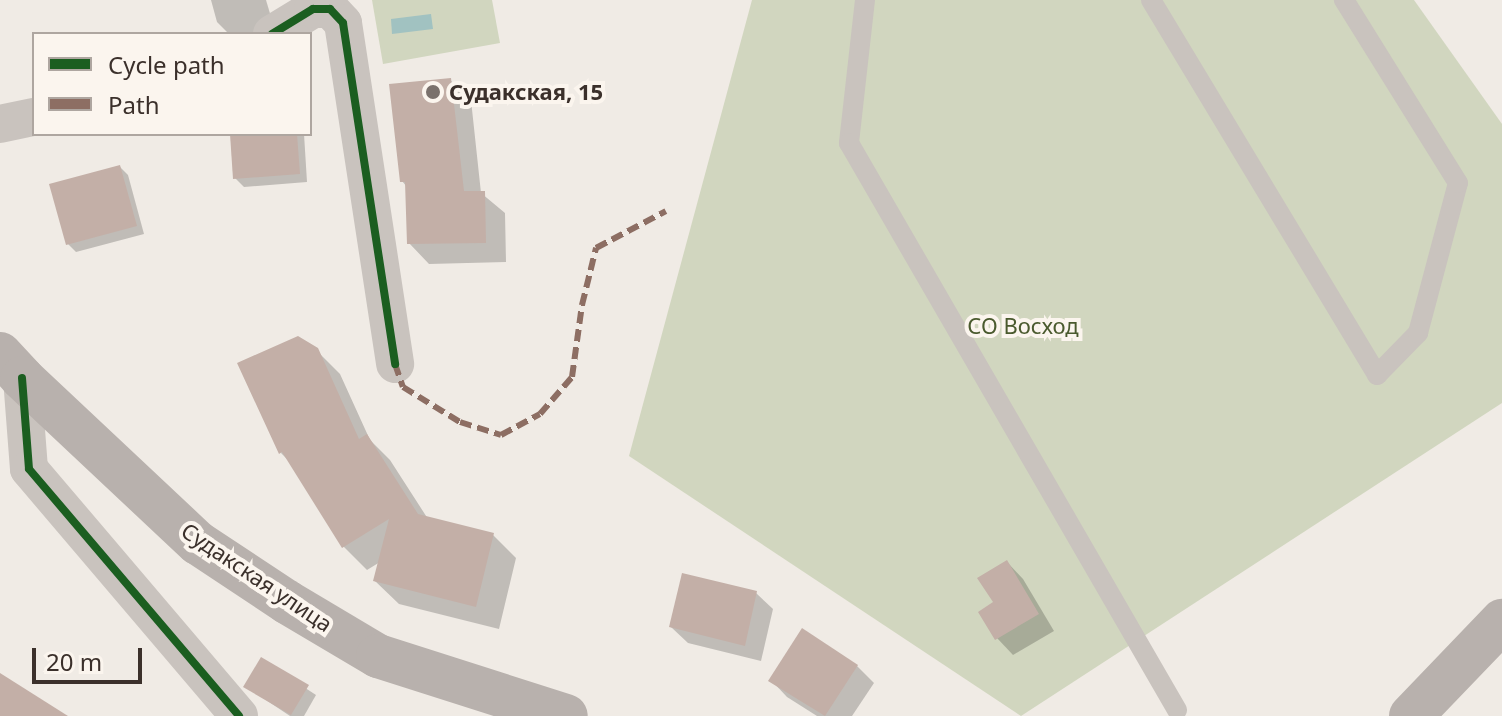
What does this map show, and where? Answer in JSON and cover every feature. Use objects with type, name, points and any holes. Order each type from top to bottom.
[{"type":"main road","name":"Судакская улица","points":[[11,366],[198,543],[287,602],[378,656],[566,716]]},
{"type":"main road","points":[[1411,716],[1502,621]]},
{"type":"street","points":[[275,32],[313,9],[330,9],[343,23],[395,364]]},
{"type":"street","points":[[0,124],[32,117]]},
{"type":"street","points":[[11,366],[29,469],[239,716]]},
{"type":"lane","points":[[865,0],[849,143],[1177,710]]},
{"type":"lane","points":[[1151,0],[1377,375],[1418,333],[1458,183],[1344,0]]},
{"type":"green space","points":[[372,0],[492,0],[500,43],[383,64]]},
{"type":"green space","name":"СО Восход","points":[[752,0],[1414,0],[1502,124],[1502,403],[1021,716],[629,456]]},
{"type":"water","points":[[431,14],[433,29],[392,34],[391,19]]},
{"type":"building","points":[[451,78],[464,191],[485,191],[486,243],[407,244],[405,182],[400,182],[389,84]]},
{"type":"building","points":[[230,136],[297,136],[300,174],[233,179]]},
{"type":"building","points":[[120,165],[137,226],[66,245],[49,184]]},
{"type":"building","points":[[298,336],[318,348],[359,439],[367,434],[418,514],[494,533],[476,607],[373,581],[389,519],[342,548],[282,452],[279,454],[237,363]]},
{"type":"building","points":[[1007,560],[1039,614],[995,640],[978,612],[993,602],[977,578]]},
{"type":"building","points":[[682,573],[757,591],[745,646],[669,627]]},
{"type":"building","points":[[802,628],[858,665],[825,716],[768,681]]},
{"type":"building","points":[[261,657],[309,685],[291,715],[243,687]]},
{"type":"building","points":[[0,673],[68,716],[0,716]]},
{"type":"marked path","points":[[395,364],[403,387],[460,422],[501,435],[540,414],[572,377],[582,305],[596,248],[666,211]]},
{"type":"cycle path","points":[[275,32],[313,9],[330,9],[343,23],[395,364]]},
{"type":"cycle path","points":[[22,378],[29,469],[239,716]]},
{"type":"place","name":"Судакская, 15","points":[[433,92]]}]
